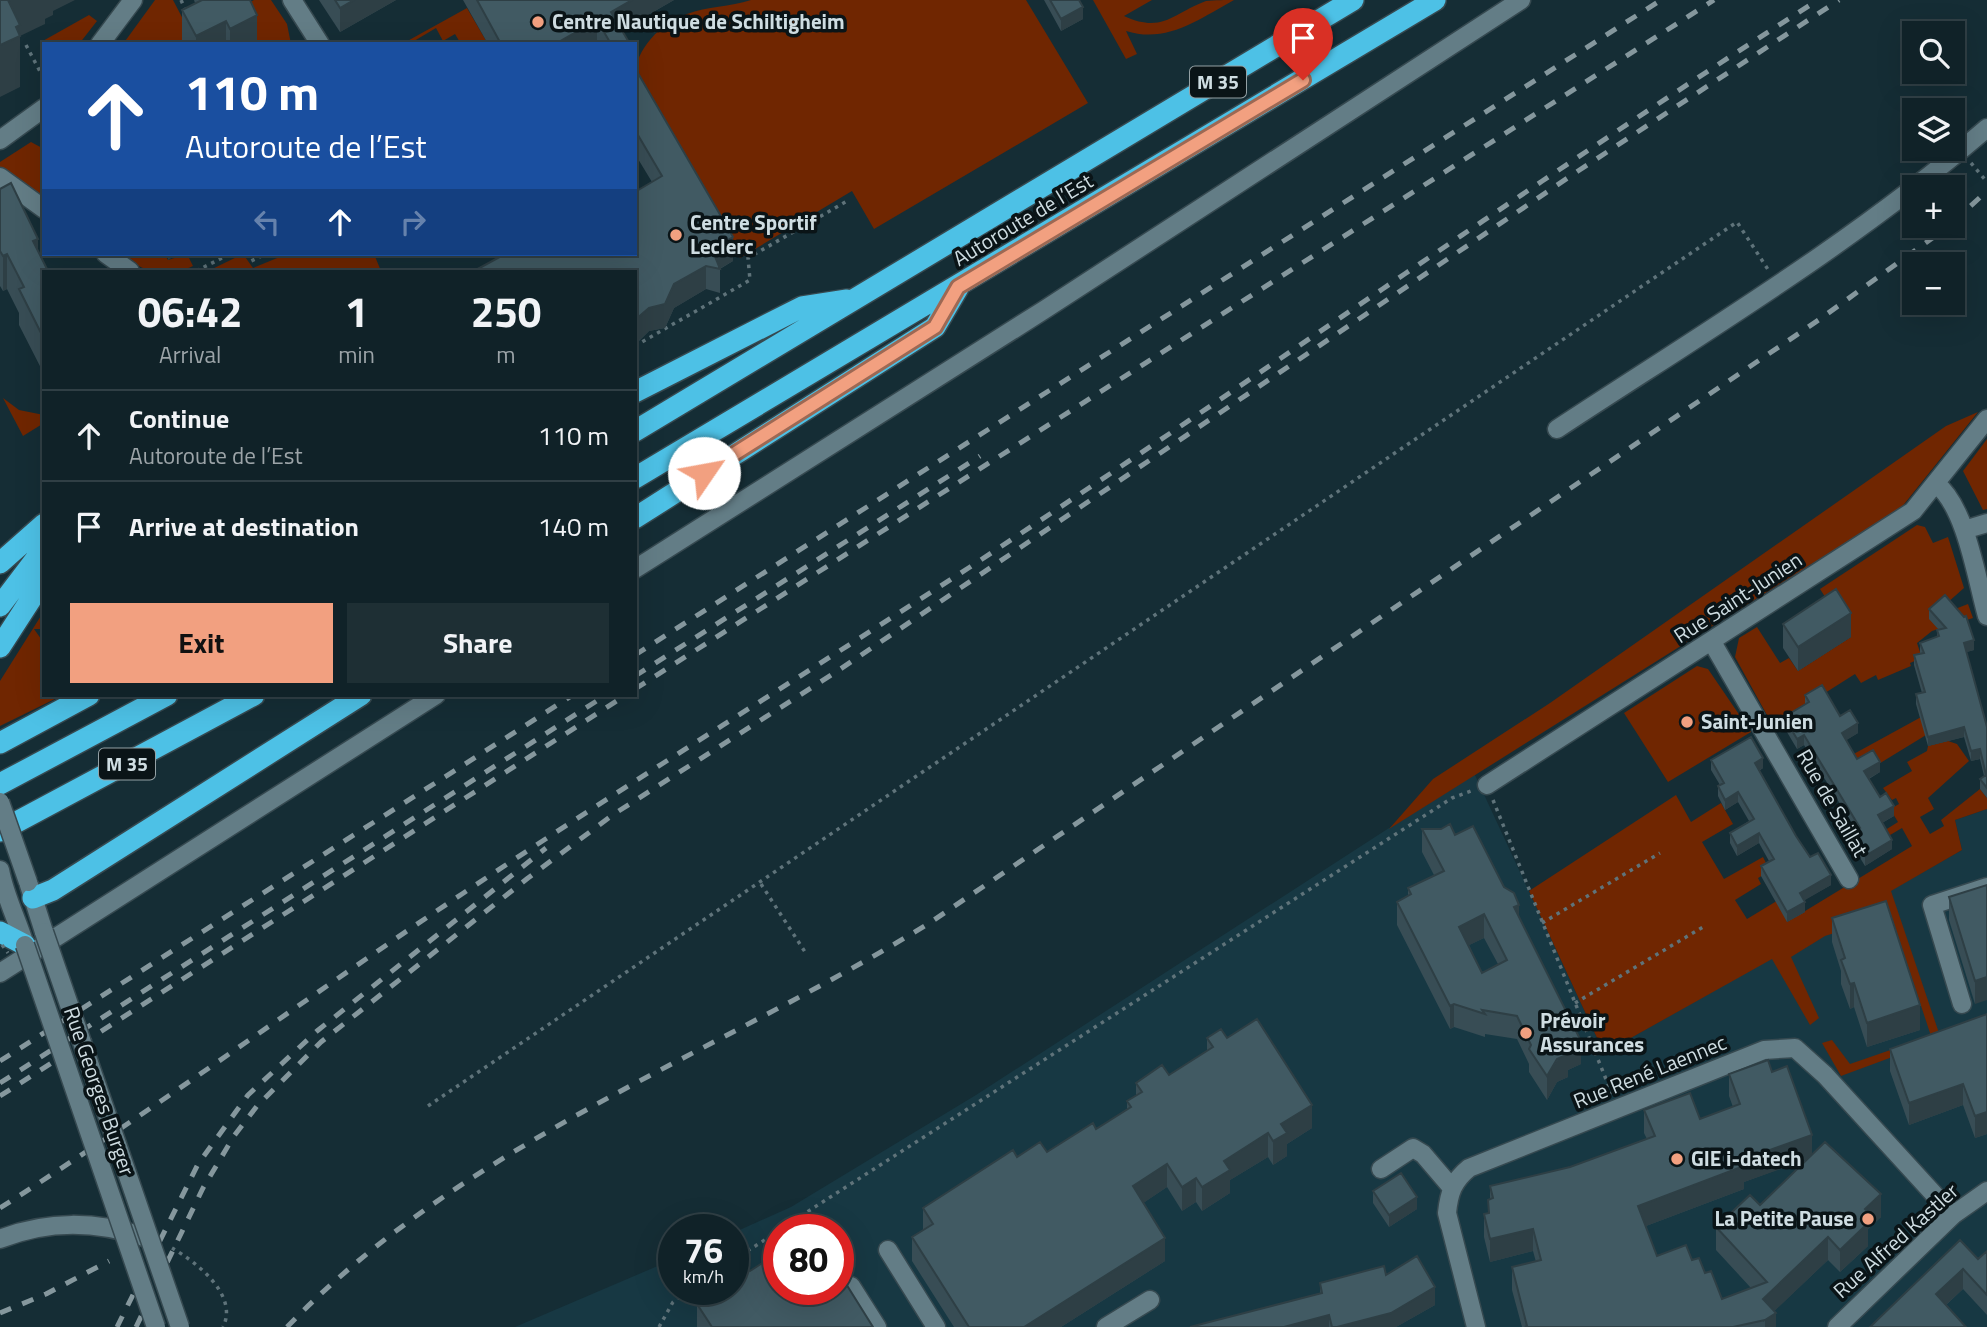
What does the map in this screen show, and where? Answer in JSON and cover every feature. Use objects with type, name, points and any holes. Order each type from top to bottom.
[{"type":"highway","name":"Autoroute de l’Est","points":[[637,430],[1353,0]]},
{"type":"highway","name":"Autoroute de l’Est","points":[[637,477],[1435,0]]},
{"type":"highway","points":[[637,517],[935,327],[958,287]]},
{"type":"highway","points":[[637,391],[802,307],[856,299]]},
{"type":"highway","points":[[0,563],[42,526]]},
{"type":"highway","points":[[0,606],[42,551]]},
{"type":"highway","points":[[0,647],[42,582]]},
{"type":"highway","points":[[0,743],[85,697]]},
{"type":"highway","name":"M 35","points":[[0,784],[163,697]]},
{"type":"highway","name":"M 35","points":[[0,831],[250,697]]},
{"type":"highway","points":[[20,891],[53,890],[358,697]]},
{"type":"highway","points":[[0,932],[25,945]]},
{"type":"street","points":[[102,42],[133,0]]},
{"type":"street","points":[[292,0],[319,42]]},
{"type":"street","points":[[637,568],[1044,310],[1521,0]]},
{"type":"street","points":[[0,140],[42,109]]},
{"type":"street","points":[[1965,147],[1987,128]]},
{"type":"street","points":[[1557,429],[1778,285],[1947,161]]},
{"type":"street","points":[[0,177],[42,208]]},
{"type":"street","points":[[109,256],[129,270]]},
{"type":"street","name":"Rue Saint-Junien","points":[[1487,785],[1913,511],[1987,419]]},
{"type":"street","points":[[1936,484],[1945,491],[1964,530],[1987,617]]},
{"type":"street","points":[[1964,530],[1987,523]]},
{"type":"street","name":"Rue de Saillat","points":[[1712,642],[1849,878]]},
{"type":"street","points":[[0,973],[433,697]]},
{"type":"street","name":"Rue Georges Burger","points":[[0,802],[20,891],[15,913],[156,1327]]},
{"type":"street","name":"Rue Georges Burger","points":[[0,868],[20,891],[44,932],[180,1327]]},
{"type":"street","points":[[1962,1004],[1932,905],[1987,887]]},
{"type":"street","name":"Rue René Laennec","points":[[1452,1188],[1457,1178],[1469,1168],[1764,1050],[1795,1048],[1825,1074],[1953,1215]]},
{"type":"street","points":[[1381,1169],[1413,1148],[1423,1154],[1452,1188],[1447,1213],[1476,1327]]},
{"type":"street","name":"Rue Alfred Kastler","points":[[1837,1327],[1953,1215],[1987,1191]]},
{"type":"street","points":[[0,1239],[28,1230],[69,1223],[116,1229],[144,1237]]},
{"type":"street","points":[[888,1250],[936,1327]]},
{"type":"street","points":[[854,1291],[877,1327]]},
{"type":"street","points":[[1106,1327],[1150,1300]]},
{"type":"path","points":[[181,0],[192,22]]},
{"type":"path","points":[[26,45],[42,75]]},
{"type":"path","points":[[1965,158],[1987,181]]},
{"type":"path","points":[[637,345],[750,280],[748,258],[847,201]]},
{"type":"path","points":[[428,1106],[761,884],[1737,222],[1778,285]]},
{"type":"path","points":[[198,270],[226,256]]},
{"type":"path","points":[[248,256],[251,261],[262,256]]},
{"type":"path","points":[[804,1214],[1452,798],[1487,785],[1618,1109]]},
{"type":"path","points":[[1542,923],[1660,853]]},
{"type":"path","points":[[761,884],[807,955]]},
{"type":"path","points":[[1575,1003],[1703,927]]},
{"type":"path","points":[[191,1260],[220,1292],[226,1305],[223,1327]]},
{"type":"path","points":[[659,1327],[671,1305]]},
{"type":"shaded area","points":[[155,0],[173,0],[195,42],[124,42]]},
{"type":"shaded area","points":[[254,0],[271,0],[287,24],[291,42],[248,42],[240,7]]},
{"type":"shaded area","points":[[751,0],[1026,0],[1088,103],[874,229],[852,191],[740,258],[637,80],[639,57],[659,31],[677,18],[695,11]]},
{"type":"shaded area","points":[[1093,0],[1152,0],[1124,16],[1149,23],[1167,20],[1206,1],[1234,0],[1195,22],[1169,32],[1141,34],[1126,31],[1137,54],[1126,59]]},
{"type":"shaded area","points":[[467,8],[487,42],[460,42],[455,34],[443,41],[436,28],[412,42],[406,42]]},
{"type":"shaded area","points":[[89,15],[97,21],[81,42],[41,42]]},
{"type":"shaded area","points":[[31,142],[42,148],[42,199],[0,169],[0,162]]},
{"type":"shaded area","points":[[122,256],[165,256],[168,260],[188,256],[193,266],[182,270],[148,270]]},
{"type":"shaded area","points":[[239,256],[244,256],[253,268],[282,256],[375,256],[381,270],[210,270]]},
{"type":"shaded area","points":[[3,398],[19,410],[42,415],[42,424],[23,436]]},
{"type":"shaded area","points":[[1978,412],[1901,508],[1389,829],[1433,779],[1550,703],[1946,426]]},
{"type":"shaded area","points":[[1987,439],[1987,509],[1983,510],[1963,471]]},
{"type":"shaded area","points":[[1917,525],[1925,527],[1933,543],[1948,537],[1964,588],[1929,619],[1968,604],[1973,618],[1932,631],[1917,643],[1922,658],[1910,663],[1911,666],[1878,680],[1876,675],[1861,683],[1855,674],[1773,726],[1735,657],[1739,638],[1757,627],[1780,663],[1789,658],[1798,671],[1851,637],[1850,630],[1847,631],[1820,589]]},
{"type":"shaded area","points":[[42,614],[42,629],[34,629],[42,640],[42,697],[59,697],[0,726],[0,681]]},
{"type":"shaded area","name":"Saint-Junien","points":[[1697,666],[1708,669],[1751,732],[1668,782],[1624,713]]},
{"type":"shaded area","points":[[1923,716],[1931,732],[1877,765],[1858,769],[1850,756]]},
{"type":"shaded area","points":[[1948,741],[1957,744],[1969,761],[1928,798],[1934,809],[1920,817],[1930,834],[1944,826],[1941,820],[1980,789],[1987,798],[1987,809],[1955,820],[1962,850],[1891,891],[1941,1039],[1841,1076],[1822,1043],[1832,1040],[1850,1064],[1931,1036],[1891,915],[1825,936],[1791,957],[1819,1018],[1810,1025],[1772,959],[1604,1053],[1529,891],[1676,795],[1691,822],[1721,803],[1733,824],[1702,842],[1724,879],[1763,857],[1770,871],[1758,878],[1761,884],[1735,900],[1747,919],[1785,896],[1787,922],[1912,846],[1902,828],[1885,838],[1882,832],[1898,822],[1890,809],[1899,804],[1896,798],[1892,800],[1883,788],[1912,771],[1907,762],[1927,751],[1928,746]]},
{"type":"shaded area","points":[[1474,773],[1604,1053],[1962,850],[1955,820],[1987,809],[1987,1327],[515,1327],[658,1266],[658,1305],[749,1305],[749,1226],[763,1220],[763,1305],[854,1305],[854,1214],[775,1214],[976,1095]]},
{"type":"building","points":[[0,0],[8,0],[20,25],[16,27],[20,36],[0,45]]},
{"type":"building","points":[[202,0],[250,0],[257,15],[230,29],[226,21],[196,36],[182,10]]},
{"type":"building","points":[[335,0],[354,0],[340,8]]},
{"type":"building","name":"Centre Nautique de Schiltigheim","points":[[477,0],[632,0],[611,12],[629,42],[610,42],[597,20],[558,42],[500,42]]},
{"type":"building","points":[[1050,0],[1079,0],[1083,7],[1061,19]]},
{"type":"building","name":"Centre Sportif Leclerc","points":[[637,71],[733,237],[712,249],[720,269],[706,266],[674,284],[665,304],[649,308],[637,318],[637,270],[476,270],[501,256],[637,256],[637,191],[662,176],[637,133]]},
{"type":"building","points":[[11,183],[38,239],[33,241],[48,270],[42,270],[42,335],[19,289],[24,287],[7,254],[3,256],[0,251],[0,189]]},
{"type":"building","points":[[1836,589],[1851,613],[1798,647],[1783,624]]},
{"type":"building","points":[[1945,595],[1964,617],[1966,616],[1974,640],[1964,643],[1987,727],[1987,788],[1980,779],[1986,775],[1980,749],[1971,751],[1964,727],[1928,737],[1916,694],[1925,692],[1914,655],[1924,653],[1920,643],[1939,636],[1937,630],[1946,628],[1929,609]]},
{"type":"building","points":[[1822,685],[1840,716],[1850,710],[1858,723],[1842,733],[1857,759],[1873,750],[1880,762],[1864,771],[1880,797],[1886,793],[1894,806],[1878,815],[1892,840],[1865,856],[1851,833],[1860,828],[1804,735],[1797,739],[1784,717],[1809,702],[1805,695]]},
{"type":"building","points":[[1751,737],[1763,758],[1755,763],[1796,836],[1810,857],[1818,853],[1831,875],[1800,893],[1805,902],[1787,912],[1761,866],[1774,859],[1759,833],[1737,846],[1730,833],[1754,819],[1738,792],[1725,800],[1718,786],[1724,783],[1711,760]]},
{"type":"building","points":[[1450,824],[1455,835],[1473,826],[1504,887],[1514,893],[1519,905],[1514,907],[1581,1041],[1565,1049],[1568,1054],[1557,1059],[1547,1076],[1529,1049],[1531,1045],[1517,1016],[1482,1010],[1485,1014],[1454,1004],[1450,1006],[1397,902],[1411,894],[1408,888],[1444,871],[1422,829],[1441,829]],"holes":[[[1484,914],[1507,960],[1482,973],[1459,927]]]},
{"type":"building","points":[[1987,885],[1987,977],[1975,981],[1949,897]]},
{"type":"building","points":[[1886,901],[1920,1005],[1867,1023],[1854,983],[1850,984],[1841,960],[1845,958],[1832,918]]},
{"type":"building","points":[[1987,1014],[1987,1112],[1975,1116],[1963,1084],[1909,1103],[1890,1049]]},
{"type":"building","points":[[1257,1019],[1312,1105],[1281,1124],[1287,1133],[1273,1141],[1268,1133],[1224,1161],[1230,1170],[1202,1187],[1196,1178],[1182,1187],[1167,1164],[1133,1186],[1165,1238],[1024,1327],[969,1327],[912,1237],[933,1224],[923,1208],[1013,1150],[1017,1157],[1040,1142],[1047,1152],[1093,1123],[1096,1129],[1131,1107],[1127,1101],[1142,1092],[1136,1083],[1162,1065],[1169,1075],[1213,1047],[1207,1038],[1221,1029],[1227,1038]]},
{"type":"building","points":[[1768,1060],[1772,1072],[1787,1066],[1812,1135],[1742,1160],[1744,1166],[1638,1206],[1657,1256],[1686,1245],[1692,1260],[1699,1258],[1705,1273],[1711,1271],[1722,1299],[1767,1282],[1716,1227],[1750,1195],[1760,1205],[1825,1142],[1881,1194],[1865,1209],[1868,1212],[1862,1217],[1868,1223],[1840,1250],[1828,1237],[1763,1299],[1776,1313],[1765,1320],[1733,1327],[1525,1327],[1527,1326],[1512,1267],[1541,1260],[1533,1229],[1490,1239],[1484,1214],[1489,1213],[1488,1200],[1493,1198],[1490,1186],[1570,1167],[1655,1136],[1644,1110],[1690,1093],[1700,1119],[1740,1104],[1729,1074]]},
{"type":"building","points":[[1401,1173],[1417,1197],[1389,1215],[1373,1191]]},
{"type":"building","points":[[1960,1240],[1978,1259],[1987,1251],[1987,1295],[1963,1269],[1936,1294],[1966,1327],[1870,1327]]},
{"type":"building","points":[[1417,1256],[1435,1287],[1391,1313],[1337,1327],[1332,1327],[1329,1315],[1284,1327],[1190,1327],[1322,1293],[1320,1283],[1384,1266],[1386,1275]]},
{"type":"building","points":[[763,1262],[763,1305],[854,1305],[854,1297],[873,1327],[712,1327],[698,1305],[749,1305],[750,1271]]},
{"type":"railway","points":[[637,654],[1661,0]]},
{"type":"railway","points":[[637,688],[1714,0]]},
{"type":"railway","points":[[0,1208],[462,894],[970,567],[1604,140],[1818,0]]},
{"type":"railway","points":[[136,1327],[203,1188],[234,1136],[257,1106],[321,1042],[528,878],[614,814],[836,672],[1578,171],[1839,0]]},
{"type":"railway","points":[[1965,211],[1987,191]]},
{"type":"railway","points":[[287,1327],[357,1262],[433,1204],[513,1152],[595,1105],[848,970],[931,922],[1820,319],[1932,238]]},
{"type":"railway","points":[[637,675],[980,456]]},
{"type":"railway","points":[[0,1061],[570,697]]},
{"type":"railway","points":[[0,1083],[603,697]]},
{"type":"railway","points":[[0,1096],[623,697]]},
{"type":"railway","points":[[117,1327],[198,1164],[248,1095],[317,1031],[546,848]]},
{"type":"railway","points":[[0,1313],[46,1294],[109,1261]]},
{"type":"place","name":"Centre Nautique de Schiltigheim","points":[[538,22]]},
{"type":"place","name":"Centre Sportif Leclerc","points":[[676,235]]},
{"type":"place","name":"Saint-Junien","points":[[1687,722]]},
{"type":"place","name":"Prévoir Assurances","points":[[1526,1033]]},
{"type":"place","name":"GIE i-datech","points":[[1677,1159]]},
{"type":"place","name":"La Petite Pause","points":[[1868,1219]]},
{"type":"route","points":[[704,473],[935,327],[958,287],[1303,80]]}]
